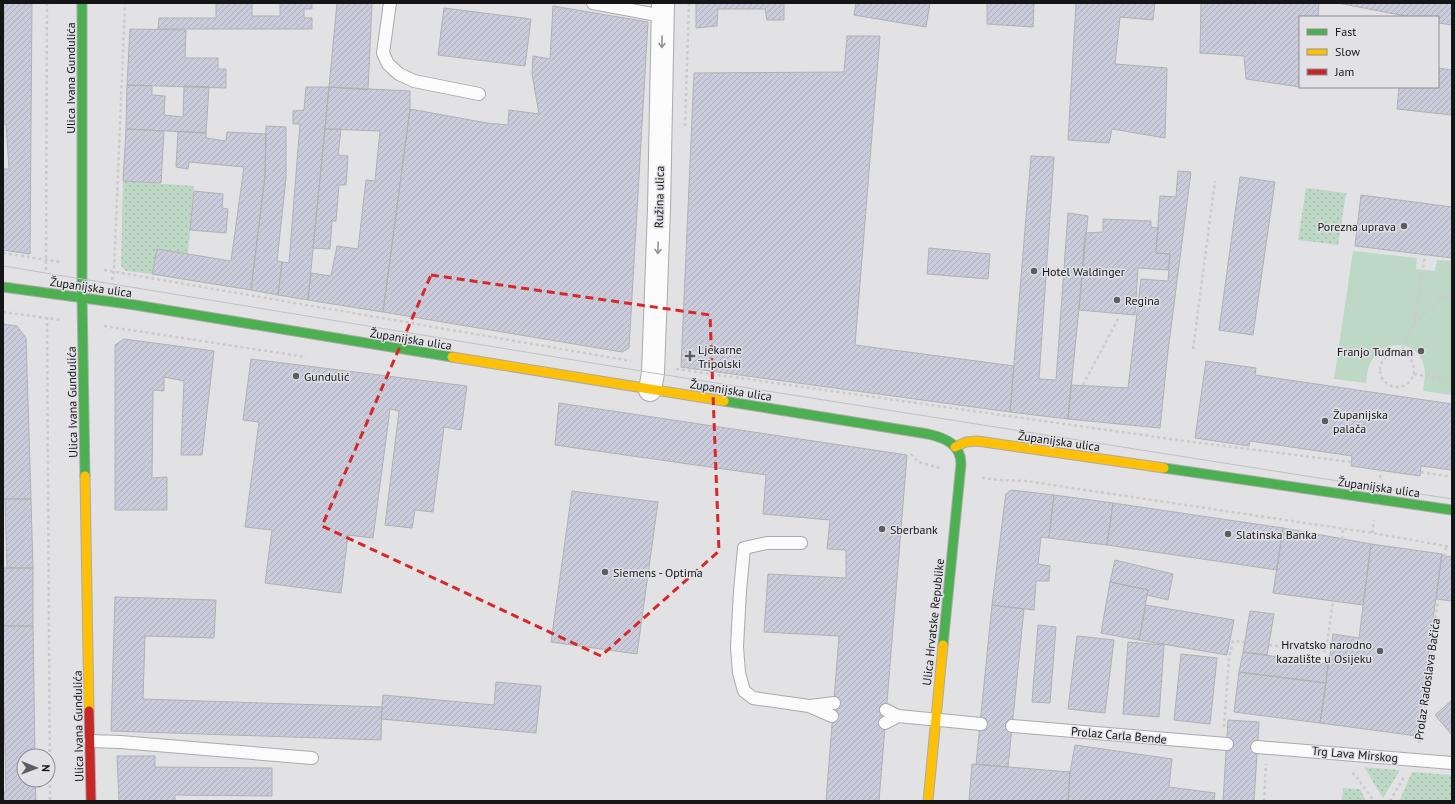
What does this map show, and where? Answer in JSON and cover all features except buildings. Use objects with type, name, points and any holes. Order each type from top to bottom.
[{"type":"street","name":"Ulica Ivana Gundulića","points":[[82,3],[82,297],[91,801]]},
{"type":"street","name":"Ružina ulica","points":[[650,390],[653,373],[659,216],[662,8]]},
{"type":"street","name":"Županijska ulica","points":[[3,287],[82,297],[923,433],[940,436],[955,447],[962,443],[977,441],[1452,510]]},
{"type":"street","name":"Ulica Hrvatske Republike","points":[[928,801],[960,474],[960,454],[955,447]]},
{"type":"lane","points":[[390,3],[383,53],[388,64],[399,74],[414,81],[479,94]]},
{"type":"lane","points":[[593,3],[652,14],[662,8]]},
{"type":"lane","points":[[801,543],[767,543],[744,548],[737,647],[739,673],[744,691],[753,698],[809,706],[834,703]]},
{"type":"lane","points":[[809,706],[832,716]]},
{"type":"lane","points":[[886,710],[898,716],[980,724]]},
{"type":"lane","points":[[885,723],[898,716]]},
{"type":"lane","name":"Prolaz Carla Bende","points":[[1012,726],[1225,739]]},
{"type":"lane","points":[[90,742],[120,742],[312,758]]},
{"type":"lane","name":"Trg Lava Mirskog","points":[[1257,747],[1452,763]]},
{"type":"path","points":[[47,3],[46,293],[50,801]]},
{"type":"path","points":[[103,332],[107,301],[114,271],[125,3]]},
{"type":"path","points":[[1193,349],[1215,181]]},
{"type":"path","points":[[1400,354],[1414,322],[1425,255]]},
{"type":"path","points":[[1414,322],[1452,291]]},
{"type":"path","points":[[1445,296],[1452,305]]},
{"type":"path","points":[[3,312],[47,318]]},
{"type":"path","points":[[1083,385],[1119,317]]},
{"type":"path","points":[[1400,354],[1411,361],[1414,374],[1412,379],[1404,386],[1393,387],[1384,382],[1380,372],[1380,367],[1390,355],[1400,354]]},
{"type":"path","points":[[1414,374],[1452,381]]},
{"type":"path","points":[[1076,425],[1077,420]]},
{"type":"path","points":[[1420,472],[1452,477]]},
{"type":"path","points":[[979,477],[999,480],[1026,481],[1452,547]]},
{"type":"path","points":[[1342,539],[1343,529]]},
{"type":"path","points":[[1445,556],[1446,546]]},
{"type":"path","name":"Prolaz Radoslava Bačića","points":[[1390,801],[1414,759],[1423,726],[1438,599]]},
{"type":"path","points":[[1269,645],[1326,651],[1334,601]]},
{"type":"path","points":[[1225,739],[1229,659],[1233,641],[1244,642]]},
{"type":"path","points":[[1264,801],[1267,758]]},
{"type":"path","points":[[1351,772],[1355,775],[1374,801]]},
{"type":"highlighted area","points":[[431,275],[710,315],[719,551],[601,656],[322,526]]},
{"type":"green space","points":[[123,181],[194,186],[188,254],[157,249],[152,274],[126,271],[121,266]]},
{"type":"green space","points":[[1306,188],[1346,193],[1338,245],[1298,240]]},
{"type":"green space","points":[[1353,251],[1417,258],[1416,269],[1435,271],[1437,260],[1452,261],[1452,395],[1423,391],[1425,372],[1421,358],[1416,352],[1402,345],[1387,347],[1374,357],[1369,366],[1366,383],[1334,379]]},
{"type":"green space","points":[[1364,767],[1400,770],[1383,798]]},
{"type":"green space","points":[[1412,772],[1452,775],[1452,801],[1399,801]]},
{"type":"green space","points":[[1343,788],[1360,789],[1366,801],[1342,801]]},
{"type":"tram line","points":[[3,266],[653,373],[1452,499]]},
{"type":"traffic: fast","points":[[82,3],[82,297],[85,476]]},
{"type":"traffic: fast","points":[[3,287],[135,305],[452,357]]},
{"type":"traffic: fast","points":[[724,401],[928,434],[946,440],[955,447],[960,457],[961,464],[943,645]]},
{"type":"traffic: fast","points":[[1164,468],[1452,510]]},
{"type":"traffic: slow","points":[[452,357],[724,401]]},
{"type":"traffic: slow","points":[[955,447],[966,442],[977,441],[1164,468]]},
{"type":"traffic: slow","points":[[85,476],[89,711]]},
{"type":"traffic: slow","points":[[928,801],[943,645]]},
{"type":"traffic: jam","points":[[89,711],[91,801]]},
{"type":"place","name":"Porezna uprava","points":[[1404,226]]},
{"type":"place","name":"Hotel Waldinger","points":[[1034,271]]},
{"type":"place","name":"Regina","points":[[1117,300]]},
{"type":"place","name":"Franjo Tuđman","points":[[1421,351]]},
{"type":"place","name":"Ljekarne Tripolski","points":[[690,356]]},
{"type":"place","name":"Gundulić","points":[[296,376]]},
{"type":"place","name":"Županijska palača","points":[[1325,421]]},
{"type":"place","name":"Sberbank","points":[[882,529]]},
{"type":"place","name":"Slatinska Banka","points":[[1228,534]]},
{"type":"place","name":"Siemens - Optima","points":[[605,572]]},
{"type":"place","name":"Hrvatsko narodno kazalište u Osijeku","points":[[1380,651]]}]
